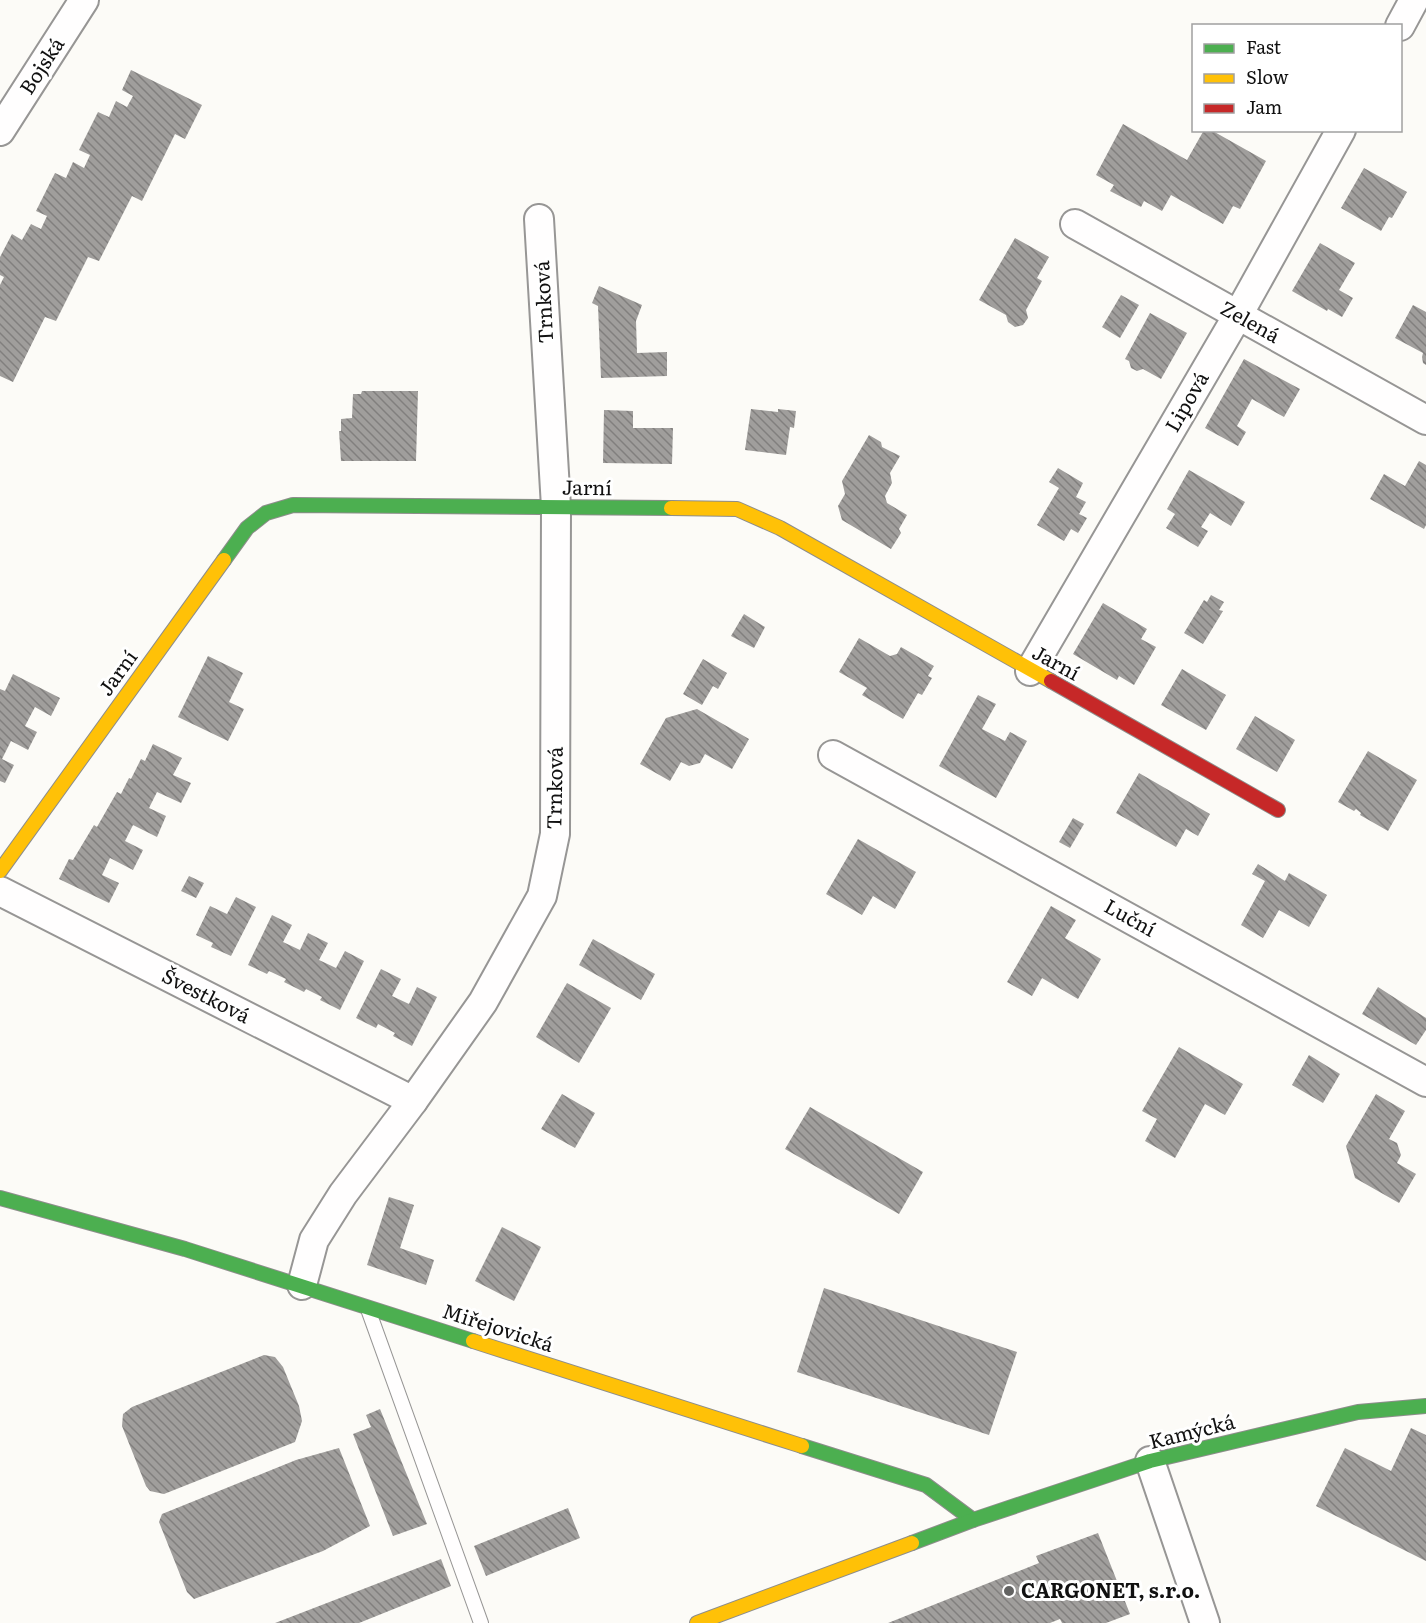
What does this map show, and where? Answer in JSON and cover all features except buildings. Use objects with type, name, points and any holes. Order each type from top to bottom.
[{"type":"street","name":"Bojská","points":[[0,131],[84,0]]},
{"type":"street","points":[[1401,24],[1414,0]]},
{"type":"street","points":[[1420,0],[1426,4]]},
{"type":"street","name":"Lipová","points":[[1030,671],[1238,315],[1340,132]]},
{"type":"street","name":"Trnková","points":[[302,1285],[314,1240],[343,1194],[483,1002],[542,896],[555,834],[556,507],[539,219]]},
{"type":"street","name":"Zelená","points":[[1075,225],[1426,420]]},
{"type":"street","name":"Jarní","points":[[0,872],[247,528],[266,513],[293,505],[737,509],[780,528],[1278,810]]},
{"type":"street","name":"Luční","points":[[833,755],[1426,1082]]},
{"type":"street","name":"Švestková","points":[[0,891],[413,1101]]},
{"type":"street","name":"Miřejovická","points":[[0,1198],[130,1232],[302,1285],[926,1485],[973,1520]]},
{"type":"street","name":"Kamýcká","points":[[697,1623],[973,1520],[1150,1461],[1358,1412],[1426,1406]]},
{"type":"street","points":[[1150,1461],[1205,1623]]},
{"type":"lane","points":[[368,1308],[481,1623]]},
{"type":"lane","points":[[741,1607],[747,1623]]},
{"type":"traffic: fast","points":[[224,560],[247,528],[266,513],[293,505],[671,508]]},
{"type":"traffic: fast","points":[[0,1198],[185,1249],[473,1341]]},
{"type":"traffic: fast","points":[[912,1543],[973,1520],[1150,1461],[1358,1412],[1426,1406]]},
{"type":"traffic: fast","points":[[802,1446],[926,1485],[973,1520]]},
{"type":"traffic: slow","points":[[671,508],[737,509],[780,528],[1051,681]]},
{"type":"traffic: slow","points":[[0,871],[224,560]]},
{"type":"traffic: slow","points":[[473,1341],[802,1446]]},
{"type":"traffic: slow","points":[[697,1623],[912,1543]]},
{"type":"traffic: jam","points":[[1051,681],[1278,810]]},
{"type":"place","name":"CARGONET, s.r.o.","points":[[1009,1591]]}]
